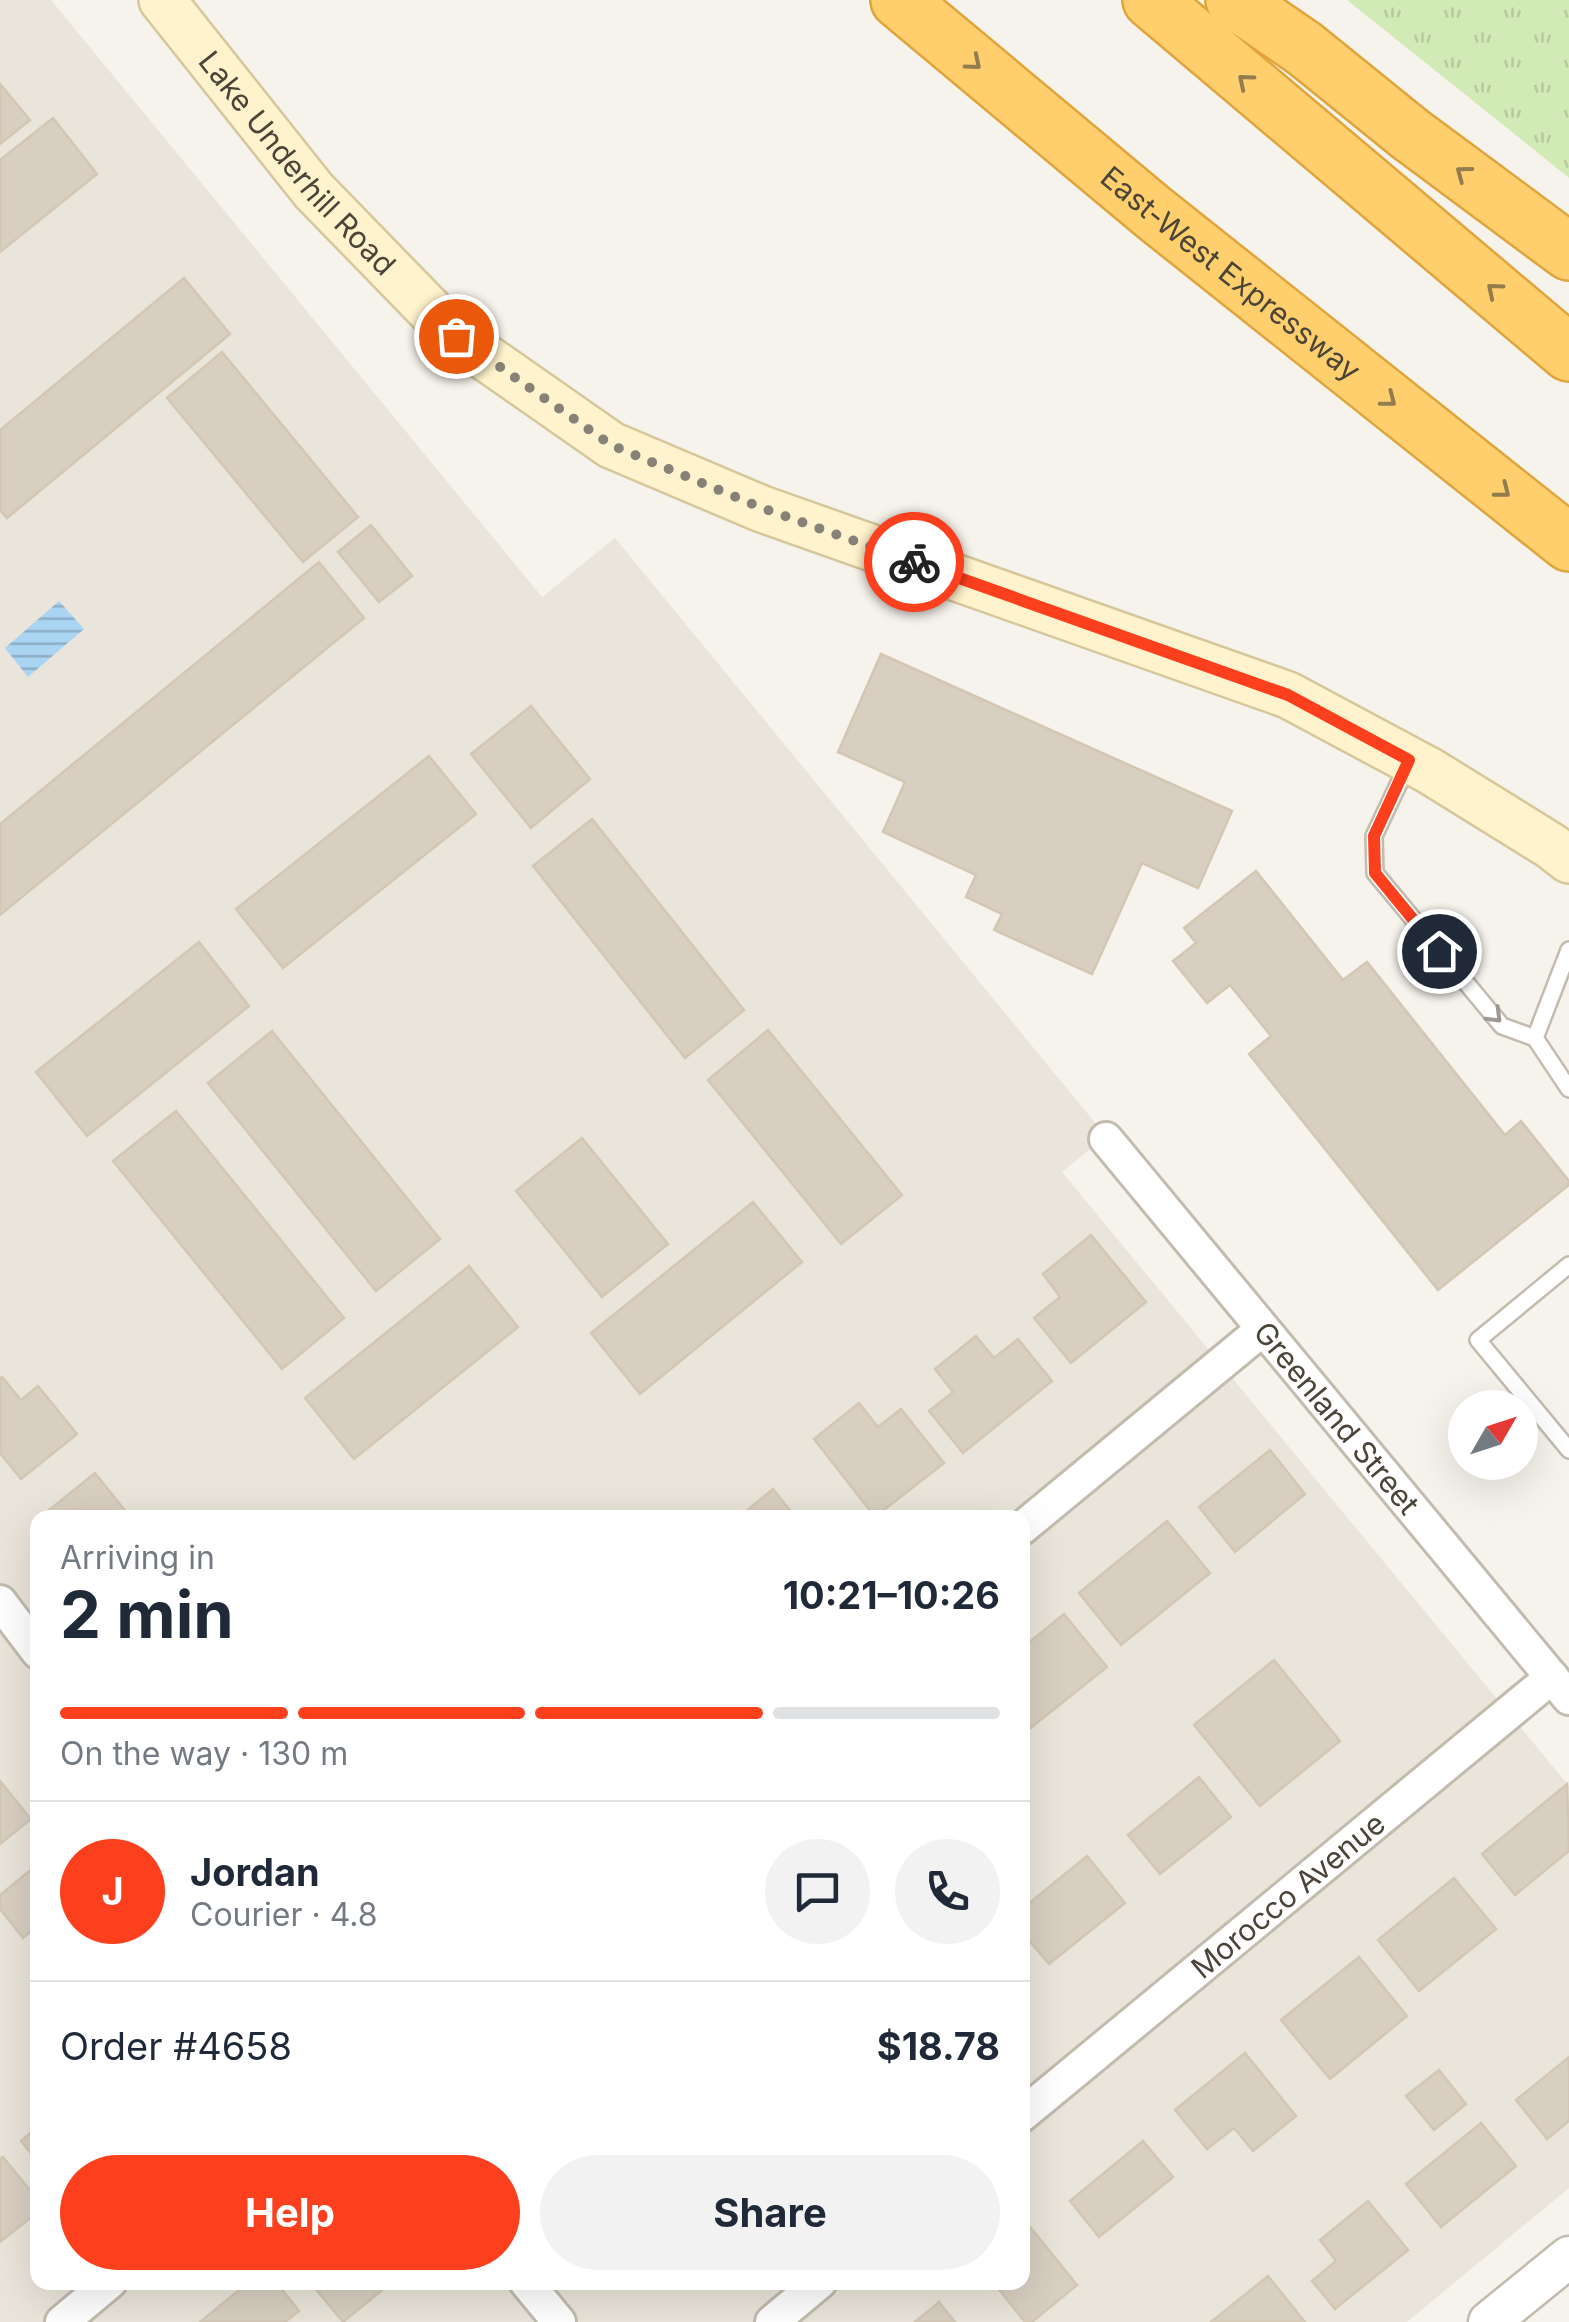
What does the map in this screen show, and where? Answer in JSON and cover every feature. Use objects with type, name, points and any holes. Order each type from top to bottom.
[{"type":"highway","name":"East-West Expressway","points":[[899,0],[1154,213],[1569,543]]},
{"type":"highway","points":[[1151,0],[1569,352]]},
{"type":"highway","points":[[1234,0],[1305,49],[1410,134],[1569,252]]},
{"type":"main road","name":"Lake Underhill Road","points":[[162,0],[314,191],[456,336],[611,445],[762,508],[1288,695],[1409,760],[1569,860]]},
{"type":"street","name":"Greenland Street","points":[[1106,1139],[1560,1688]]},
{"type":"street","points":[[1030,1521],[1263,1329]]},
{"type":"street","points":[[0,1602],[30,1641]]},
{"type":"street","name":"Morocco Avenue","points":[[1030,2109],[1560,1688]]},
{"type":"street","points":[[1489,2322],[1569,2257]]},
{"type":"street","points":[[62,2322],[100,2290]]},
{"type":"street","points":[[532,2290],[558,2322]]},
{"type":"street","points":[[772,2322],[810,2290]]},
{"type":"lane","points":[[1409,760],[1374,836],[1375,873],[1502,1026],[1534,1038],[1569,1088]]},
{"type":"lane","points":[[1534,1038],[1569,950]]},
{"type":"lane","points":[[1566,1439],[1478,1340],[1569,1265]]},
{"type":"shaded area","points":[[0,0],[51,0],[542,597],[615,538],[1106,1136],[1062,1172],[1569,1786],[1569,2188],[1407,2322],[0,2322]]},
{"type":"green space","points":[[1347,0],[1569,0],[1569,178],[1553,165]]},
{"type":"water","points":[[59,601],[84,629],[28,677],[5,648]]},
{"type":"building","points":[[0,84],[30,120],[0,144]]},
{"type":"building","points":[[53,118],[97,174],[0,252],[0,160]]},
{"type":"building","points":[[184,278],[230,334],[7,518],[0,510],[0,430]]},
{"type":"building","points":[[222,352],[358,517],[303,562],[167,398]]},
{"type":"building","points":[[371,525],[412,576],[379,602],[338,552]]},
{"type":"building","points":[[319,562],[364,618],[0,915],[0,824]]},
{"type":"building","points":[[881,654],[1232,811],[1198,888],[1142,863],[1092,974],[994,930],[1002,914],[966,897],[976,875],[883,832],[905,782],[838,752]]},
{"type":"building","points":[[531,706],[590,779],[531,828],[471,754]]},
{"type":"building","points":[[429,756],[476,814],[283,968],[236,909]]},
{"type":"building","points":[[592,819],[744,1010],[685,1058],[533,866]]},
{"type":"building","points":[[1256,871],[1343,980],[1367,962],[1505,1135],[1521,1121],[1569,1181],[1569,1185],[1438,1290],[1249,1054],[1271,1036],[1230,985],[1207,1003],[1173,961],[1196,943],[1184,928]]},
{"type":"building","points":[[199,942],[249,1006],[87,1136],[36,1072]]},
{"type":"building","points":[[768,1030],[902,1195],[841,1244],[708,1080]]},
{"type":"building","points":[[272,1031],[440,1239],[376,1291],[208,1083]]},
{"type":"building","points":[[176,1111],[344,1318],[282,1369],[113,1161]]},
{"type":"building","points":[[582,1138],[668,1244],[602,1297],[516,1191]]},
{"type":"building","points":[[753,1202],[802,1262],[640,1394],[591,1333]]},
{"type":"building","points":[[1091,1235],[1146,1302],[1071,1363],[1034,1318],[1060,1297],[1043,1274]]},
{"type":"building","points":[[469,1266],[518,1327],[354,1459],[305,1398]]},
{"type":"building","points":[[976,1336],[994,1358],[1018,1339],[1052,1381],[963,1453],[929,1411],[953,1392],[935,1369]]},
{"type":"building","points":[[2,1377],[21,1400],[38,1386],[77,1434],[21,1479],[0,1453]]},
{"type":"building","points":[[859,1403],[878,1427],[901,1409],[944,1463],[884,1510],[870,1510],[814,1439]]},
{"type":"building","points":[[1270,1450],[1305,1494],[1235,1552],[1199,1507]]},
{"type":"building","points":[[95,1473],[125,1510],[49,1510]]},
{"type":"building","points":[[773,1489],[790,1510],[748,1510]]},
{"type":"building","points":[[1167,1521],[1210,1573],[1121,1645],[1079,1593]]},
{"type":"building","points":[[1064,1614],[1107,1667],[1030,1728],[1030,1642]]},
{"type":"building","points":[[1274,1660],[1340,1741],[1260,1806],[1194,1725]]},
{"type":"building","points":[[1199,1777],[1231,1817],[1160,1874],[1128,1835]]},
{"type":"building","points":[[0,1781],[30,1820],[0,1844]]},
{"type":"building","points":[[1567,1784],[1569,1851],[1515,1895],[1482,1854]]},
{"type":"building","points":[[1087,1856],[1125,1903],[1049,1964],[1030,1941],[1030,1902]]},
{"type":"building","points":[[30,1871],[30,1932],[23,1938],[0,1909],[0,1895]]},
{"type":"building","points":[[1454,1878],[1496,1929],[1419,1991],[1378,1940]]},
{"type":"building","points":[[1359,1957],[1407,2016],[1330,2079],[1281,2020]]},
{"type":"building","points":[[1245,2053],[1296,2116],[1253,2151],[1234,2128],[1207,2149],[1175,2110]]},
{"type":"building","points":[[1569,2057],[1569,2121],[1547,2139],[1516,2100]]},
{"type":"building","points":[[1439,2070],[1466,2104],[1434,2130],[1406,2096]]},
{"type":"building","points":[[1481,2123],[1516,2166],[1441,2227],[1406,2184]]},
{"type":"building","points":[[30,2134],[30,2152],[21,2141]]},
{"type":"building","points":[[1143,2141],[1173,2177],[1099,2237],[1070,2201]]},
{"type":"building","points":[[3,2157],[30,2190],[30,2218],[0,2242]]},
{"type":"building","points":[[1368,2201],[1408,2250],[1335,2309],[1312,2281],[1336,2261],[1320,2240]]},
{"type":"building","points":[[1030,2229],[1077,2285],[1032,2322],[1025,2322],[999,2290],[1030,2290]]},
{"type":"building","points":[[1268,2276],[1305,2322],[1211,2322]]},
{"type":"building","points":[[239,2290],[282,2290],[299,2311],[285,2322],[200,2322]]},
{"type":"building","points":[[317,2290],[382,2290],[343,2322]]},
{"type":"building","points":[[939,2302],[955,2322],[915,2322]]},
{"type":"way so far","points":[[456,336],[611,445],[762,508],[914,562]]},
{"type":"route","points":[[914,562],[1288,695],[1409,760],[1374,836],[1375,873],[1439,951]]}]
